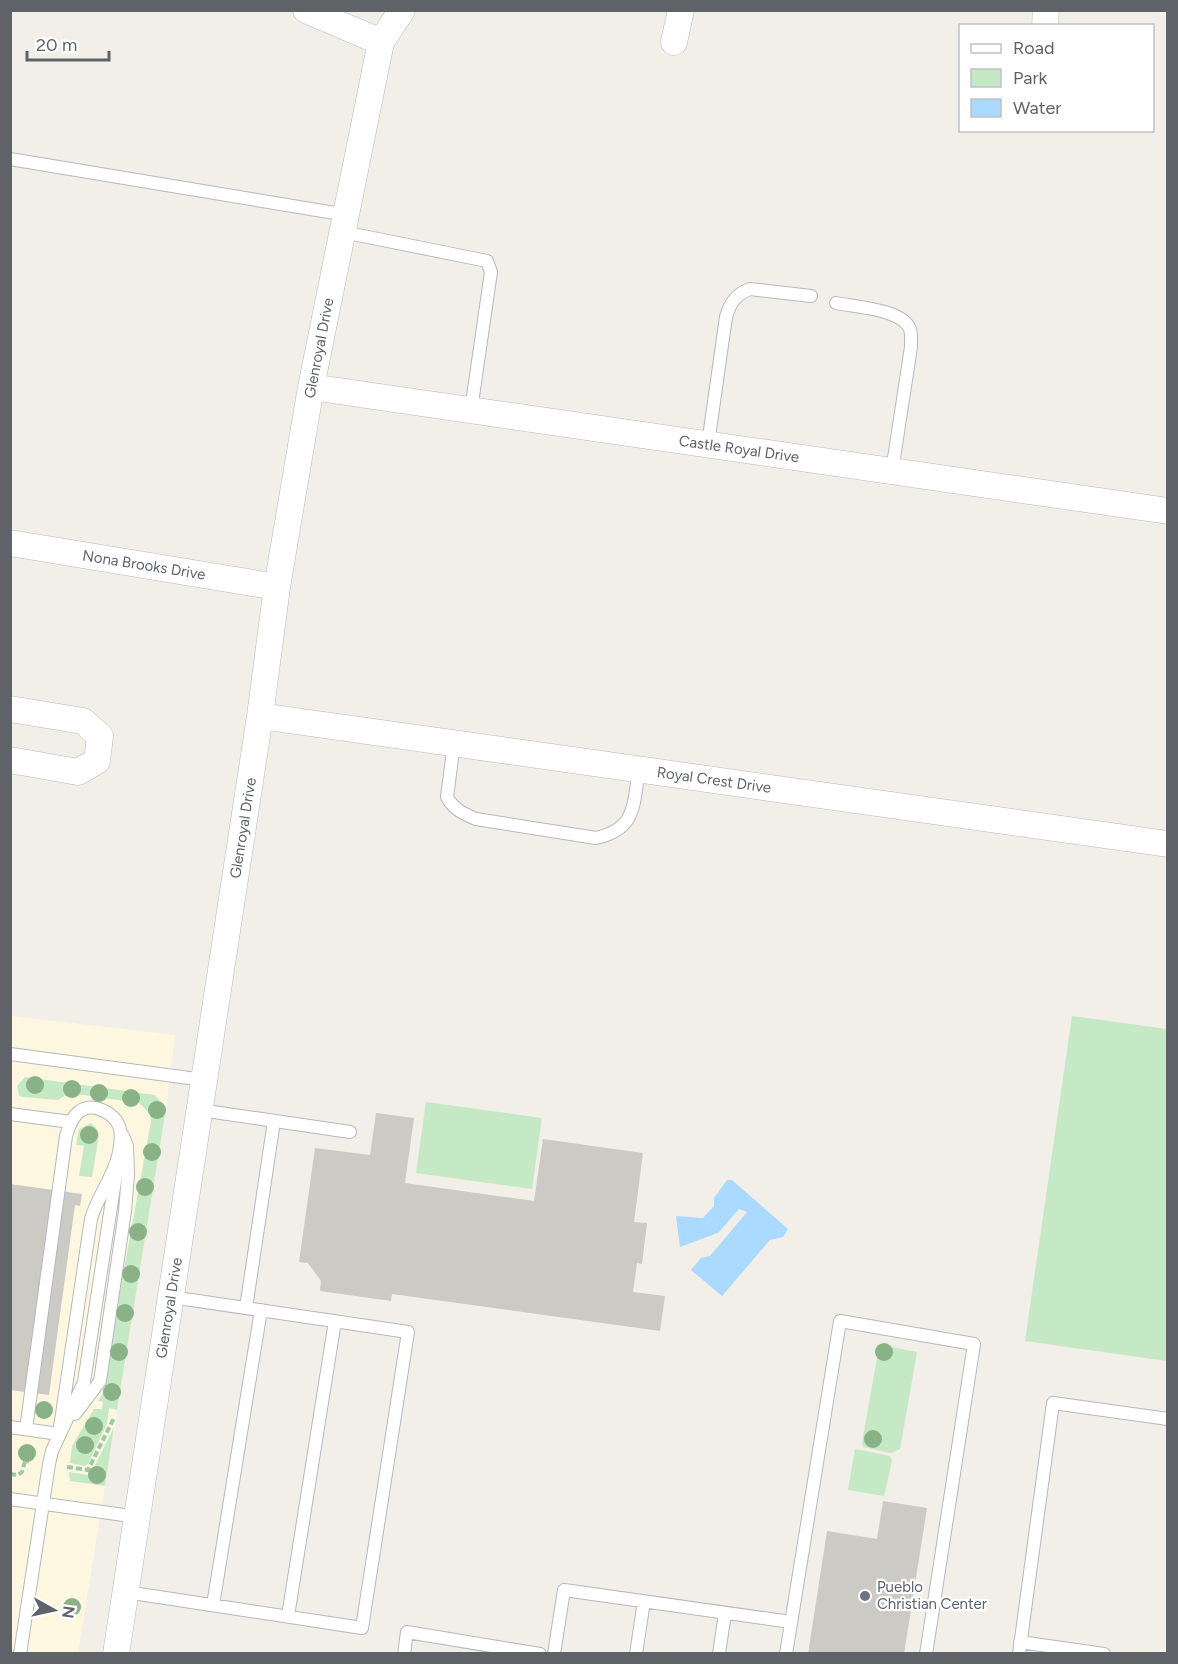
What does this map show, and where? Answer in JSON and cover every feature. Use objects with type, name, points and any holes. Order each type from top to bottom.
[{"type":"street","points":[[306,10],[381,42]]},
{"type":"street","name":"Glenroyal Drive","points":[[116,1653],[278,586],[311,387],[381,42],[402,10]]},
{"type":"street","points":[[674,42],[681,10]]},
{"type":"street","name":"Castle Royal Drive","points":[[311,387],[1167,511]]},
{"type":"street","name":"Nona Brooks Drive","points":[[10,543],[278,586]]},
{"type":"street","points":[[10,709],[83,721],[100,736],[97,761],[78,772],[10,760]]},
{"type":"street","name":"Royal Crest Drive","points":[[260,716],[1167,844]]},
{"type":"lane","points":[[10,159],[345,223],[487,261],[491,272],[471,410]]},
{"type":"lane","points":[[708,444],[726,317],[730,305],[741,292],[750,289],[811,296]]},
{"type":"lane","points":[[836,303],[886,312],[903,320],[910,329],[911,347],[892,471]]},
{"type":"lane","points":[[454,743],[447,797],[450,803],[461,812],[476,819],[596,838],[605,836],[624,825],[631,815],[639,770]]},
{"type":"lane","points":[[10,1054],[204,1080]]},
{"type":"lane","points":[[26,1429],[66,1136],[71,1122],[79,1111],[89,1107],[114,1116],[127,1146],[128,1175],[125,1211],[100,1381],[60,1434]]},
{"type":"lane","points":[[200,1110],[350,1132]]},
{"type":"lane","points":[[10,1114],[71,1122]]},
{"type":"lane","points":[[246,1308],[274,1121]]},
{"type":"lane","points":[[20,1653],[49,1464],[84,1382],[120,1146],[120,1127]]},
{"type":"lane","points":[[60,1434],[91,1219],[95,1205],[115,1165],[120,1146]]},
{"type":"lane","points":[[126,1592],[362,1628],[408,1332],[171,1297]]},
{"type":"lane","points":[[213,1605],[261,1310]]},
{"type":"lane","points":[[288,1616],[335,1321]]},
{"type":"lane","points":[[786,1653],[840,1321],[974,1344],[926,1653]]},
{"type":"lane","points":[[1104,1653],[1020,1648],[1053,1402],[1167,1419]]},
{"type":"lane","points":[[10,1427],[60,1434]]},
{"type":"lane","points":[[10,1499],[138,1517]]},
{"type":"lane","points":[[554,1653],[564,1590],[791,1622]]},
{"type":"lane","points":[[636,1653],[644,1601]]},
{"type":"lane","points":[[719,1653],[726,1613]]},
{"type":"lane","points":[[404,1653],[407,1632],[481,1649],[540,1653]]},
{"type":"shaded area","points":[[11,1016],[175,1035],[166,1109],[78,1653],[11,1654]]},
{"type":"green space","points":[[1072,1016],[1167,1029],[1167,1361],[1025,1341]]},
{"type":"green space","points":[[25,1077],[155,1095],[166,1109],[117,1410],[109,1408],[107,1424],[88,1464],[84,1466],[70,1463],[72,1446],[94,1409],[102,1409],[103,1402],[98,1401],[105,1389],[116,1313],[151,1121],[150,1114],[139,1103],[69,1093],[58,1100],[19,1096],[17,1086]]},
{"type":"green space","points":[[426,1102],[542,1118],[532,1189],[416,1173]]},
{"type":"green space","points":[[91,1123],[98,1130],[99,1135],[92,1177],[79,1176],[84,1146],[76,1145],[79,1129]]},
{"type":"green space","points":[[881,1345],[917,1352],[900,1449],[891,1453],[863,1447],[862,1442]]},
{"type":"green space","points":[[114,1427],[105,1486],[70,1481],[69,1472],[88,1475],[91,1473]]},
{"type":"green space","points":[[855,1449],[890,1456],[892,1461],[884,1496],[848,1490]]},
{"type":"water","points":[[727,1180],[732,1180],[788,1229],[783,1237],[770,1240],[722,1296],[691,1270],[701,1258],[710,1256],[747,1212],[739,1209],[718,1233],[680,1247],[676,1216],[703,1218],[714,1206],[714,1198]]},
{"type":"building","points":[[376,1113],[414,1118],[405,1183],[534,1201],[543,1139],[643,1153],[634,1222],[647,1223],[642,1264],[637,1263],[633,1292],[665,1296],[660,1331],[392,1294],[391,1301],[320,1291],[321,1281],[308,1263],[299,1262],[315,1148],[370,1155]]},
{"type":"building","points":[[10,1184],[82,1194],[80,1206],[75,1205],[49,1395],[10,1390]]},
{"type":"building","name":"Pueblo Christian Center","points":[[883,1501],[927,1508],[904,1654],[808,1654],[827,1531],[877,1539]]},
{"type":"place","name":"Pueblo Christian Center","points":[[865,1596]]}]
